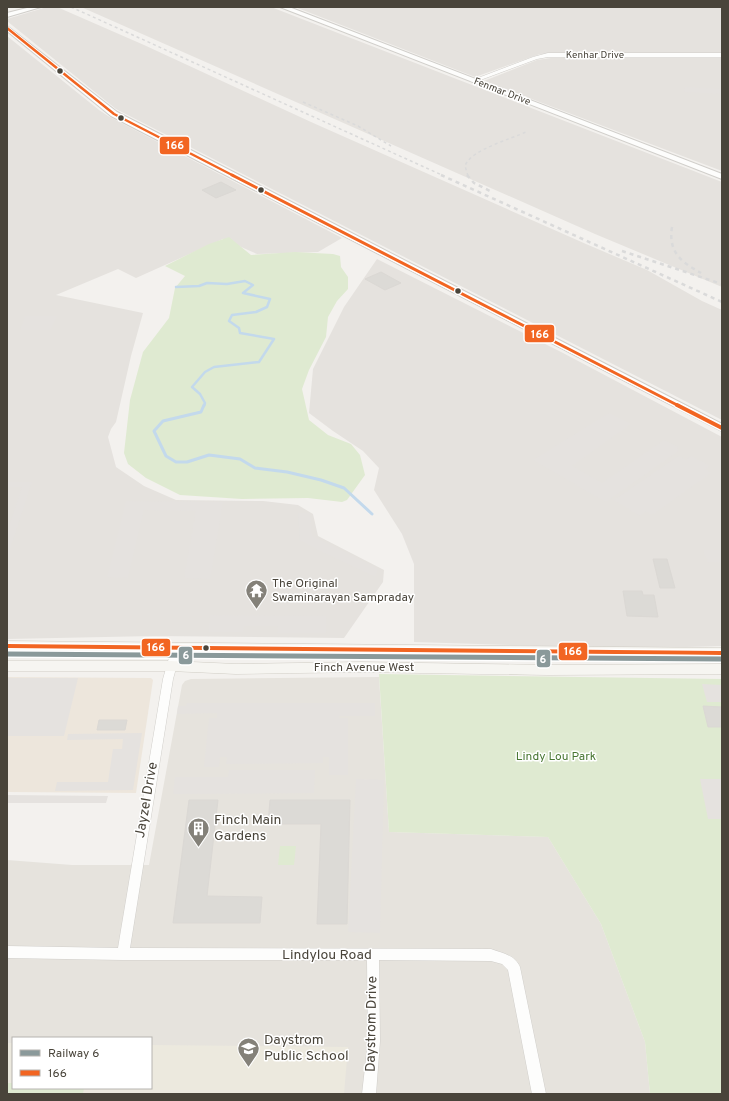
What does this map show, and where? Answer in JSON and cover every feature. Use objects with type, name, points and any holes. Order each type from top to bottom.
[{"type":"main road","name":"Finch Avenue West","points":[[7,646],[722,653]]},
{"type":"main road","name":"Finch Avenue West","points":[[7,666],[170,666],[236,669],[360,667],[563,670],[722,669]]},
{"type":"street","points":[[7,16],[38,7]]},
{"type":"street","name":"Fenmar Drive","points":[[283,7],[722,177]]},
{"type":"street","points":[[7,28],[114,114],[722,428]]},
{"type":"street","name":"Kenhar Drive","points":[[473,81],[535,58],[548,55],[722,55]]},
{"type":"street","name":"Jayzel Drive","points":[[123,954],[145,809],[170,666],[176,655],[177,647]]},
{"type":"street","name":"Lindylou Road","points":[[7,952],[123,954],[491,955],[506,960],[514,967],[539,1094]]},
{"type":"street","name":"Daystrom Drive","points":[[369,1094],[374,1041],[373,955]]},
{"type":"shaded area","points":[[47,7],[57,7],[144,45],[311,122],[647,270],[702,301],[722,310],[722,420],[116,109],[7,21],[7,19]]},
{"type":"shaded area","points":[[81,7],[271,7],[722,182],[722,287],[595,234]]},
{"type":"shaded area","points":[[295,7],[722,7],[722,54],[540,54],[475,77]]},
{"type":"shaded area","points":[[7,36],[108,116],[342,238],[318,252],[257,254],[223,239],[136,278],[118,269],[56,295],[143,313],[131,356],[116,422],[108,437],[116,467],[144,486],[176,500],[263,501],[298,505],[313,514],[318,536],[384,570],[383,582],[344,638],[154,636],[7,639]]},
{"type":"shaded area","points":[[551,58],[722,58],[722,171],[484,81],[537,60]]},
{"type":"shaded area","points":[[684,87],[722,89],[722,94],[685,92]]},
{"type":"shaded area","points":[[377,259],[563,353],[722,437],[722,646],[687,647],[661,650],[414,642],[414,564],[402,534],[374,490],[379,468],[363,451],[309,413],[313,369],[344,307]]},
{"type":"shaded area","points":[[25,316],[57,316],[50,330],[20,330]]},
{"type":"shaded area","points":[[609,413],[631,424],[572,466],[602,483],[664,440],[678,447],[677,452],[606,502],[533,460]]},
{"type":"shaded area","points":[[679,456],[686,460],[691,456],[710,466],[705,469],[711,473],[652,515],[646,511],[640,516],[614,500]]},
{"type":"shaded area","points":[[7,482],[32,482],[7,558],[7,532],[22,487],[7,487]]},
{"type":"shaded area","points":[[126,501],[223,502],[210,579],[184,578],[196,511],[144,510],[128,578],[107,577]]},
{"type":"shaded area","points":[[298,513],[310,513],[312,536],[378,569],[375,577],[300,540]]},
{"type":"shaded area","points":[[703,550],[722,550],[722,563],[708,562]]},
{"type":"shaded area","points":[[210,615],[327,616],[326,633],[277,633],[278,626],[244,626],[243,632],[208,632]]},
{"type":"shaded area","points":[[7,677],[151,678],[153,680],[136,793],[7,792]]},
{"type":"shaded area","points":[[379,677],[389,832],[548,837],[601,924],[645,1042],[650,1094],[7,1094],[7,860],[72,865],[149,865],[182,685],[185,681],[191,679]]},
{"type":"shaded area","points":[[7,678],[78,678],[64,736],[7,736]]},
{"type":"shaded area","points":[[702,684],[722,685],[722,702],[707,702]]},
{"type":"shaded area","points":[[187,703],[375,703],[375,716],[339,716],[339,718],[348,718],[348,775],[329,775],[329,757],[323,757],[323,763],[226,764],[227,757],[220,757],[219,767],[204,767],[209,718],[217,718],[217,713],[177,714],[178,706],[186,706]]},
{"type":"shaded area","points":[[142,733],[133,790],[55,791],[57,782],[108,782],[113,749],[122,749],[123,739],[67,740],[68,734]]},
{"type":"shaded area","points":[[229,770],[315,770],[314,793],[173,794],[175,777],[228,777]]},
{"type":"shaded area","points":[[356,779],[384,780],[380,933],[348,932]]},
{"type":"shaded area","points":[[700,779],[722,779],[722,819],[708,819]]},
{"type":"shaded area","points":[[7,795],[108,796],[106,803],[7,803]]},
{"type":"shaded area","name":"Daystrom Public School","points":[[7,1043],[12,1043],[12,1089],[152,1089],[152,1045],[348,1047],[344,1094],[7,1094]]},
{"type":"green space","points":[[229,237],[251,255],[295,252],[333,254],[340,256],[341,267],[348,277],[348,289],[337,301],[328,317],[326,337],[309,370],[302,389],[309,420],[328,435],[351,444],[360,455],[365,475],[347,500],[342,502],[308,498],[242,499],[180,495],[146,478],[128,464],[124,453],[130,400],[143,352],[169,318],[175,288],[185,276],[165,266],[209,244]]},
{"type":"green space","name":"Lindy Lou Park","points":[[379,674],[722,679],[722,1094],[650,1094],[645,1042],[601,924],[548,837],[389,832]]},
{"type":"green space","points":[[280,846],[296,846],[294,865],[278,865]]},
{"type":"green space","points":[[7,1083],[12,1083],[12,1089],[84,1089],[83,1094],[7,1094]]},
{"type":"building","points":[[221,182],[236,190],[216,198],[202,190]]},
{"type":"building","points":[[381,272],[401,283],[385,290],[365,279]]},
{"type":"building","points":[[653,559],[667,559],[675,588],[660,588]]},
{"type":"building","points":[[623,591],[642,591],[643,595],[654,595],[658,617],[627,616]]},
{"type":"building","points":[[703,706],[722,707],[722,727],[708,727]]},
{"type":"building","points":[[99,720],[127,720],[125,730],[97,730]]},
{"type":"building","name":"Finch Main Gardens","points":[[189,800],[218,800],[207,896],[262,897],[260,923],[173,923]]},
{"type":"building","name":"Finch Main Gardens","points":[[270,800],[350,800],[347,924],[317,924],[321,824],[268,824]]},
{"type":"waterway","points":[[176,287],[199,286],[207,283],[227,284],[245,281],[253,285],[243,293],[270,299],[267,307],[256,312],[232,315],[229,321],[239,328],[240,333],[274,339],[259,362],[214,367],[205,372],[192,387],[200,394],[205,403],[204,406]]},
{"type":"waterway","points":[[204,405],[201,412],[163,421],[154,431],[166,456],[176,462],[187,462],[209,455],[240,459],[255,468],[287,472],[321,480],[344,488],[372,514]]},
{"type":"railway","points":[[71,7],[444,176]]},
{"type":"railway","points":[[303,102],[358,126],[391,146]]},
{"type":"railway","points":[[468,176],[465,166],[468,160],[483,150],[526,132]]},
{"type":"railway","points":[[441,175],[722,302]]},
{"type":"railway","points":[[467,175],[474,183],[490,191]]},
{"type":"railway","points":[[672,227],[671,236],[674,250],[687,265],[701,273]]},
{"type":"railway","points":[[622,251],[722,284]]},
{"type":"rail line","name":"6","points":[[7,654],[543,659],[722,659]]},
{"type":"transit line","name":"166","points":[[7,28],[114,114],[722,428]]},
{"type":"transit line","name":"166","points":[[7,646],[722,653]]},
{"type":"place","name":"The Original Swaminarayan Sampraday","points":[[256,610]]},
{"type":"place","name":"Finch Main Gardens","points":[[198,848]]},
{"type":"place","name":"Daystrom Public School","points":[[249,1068]]}]
